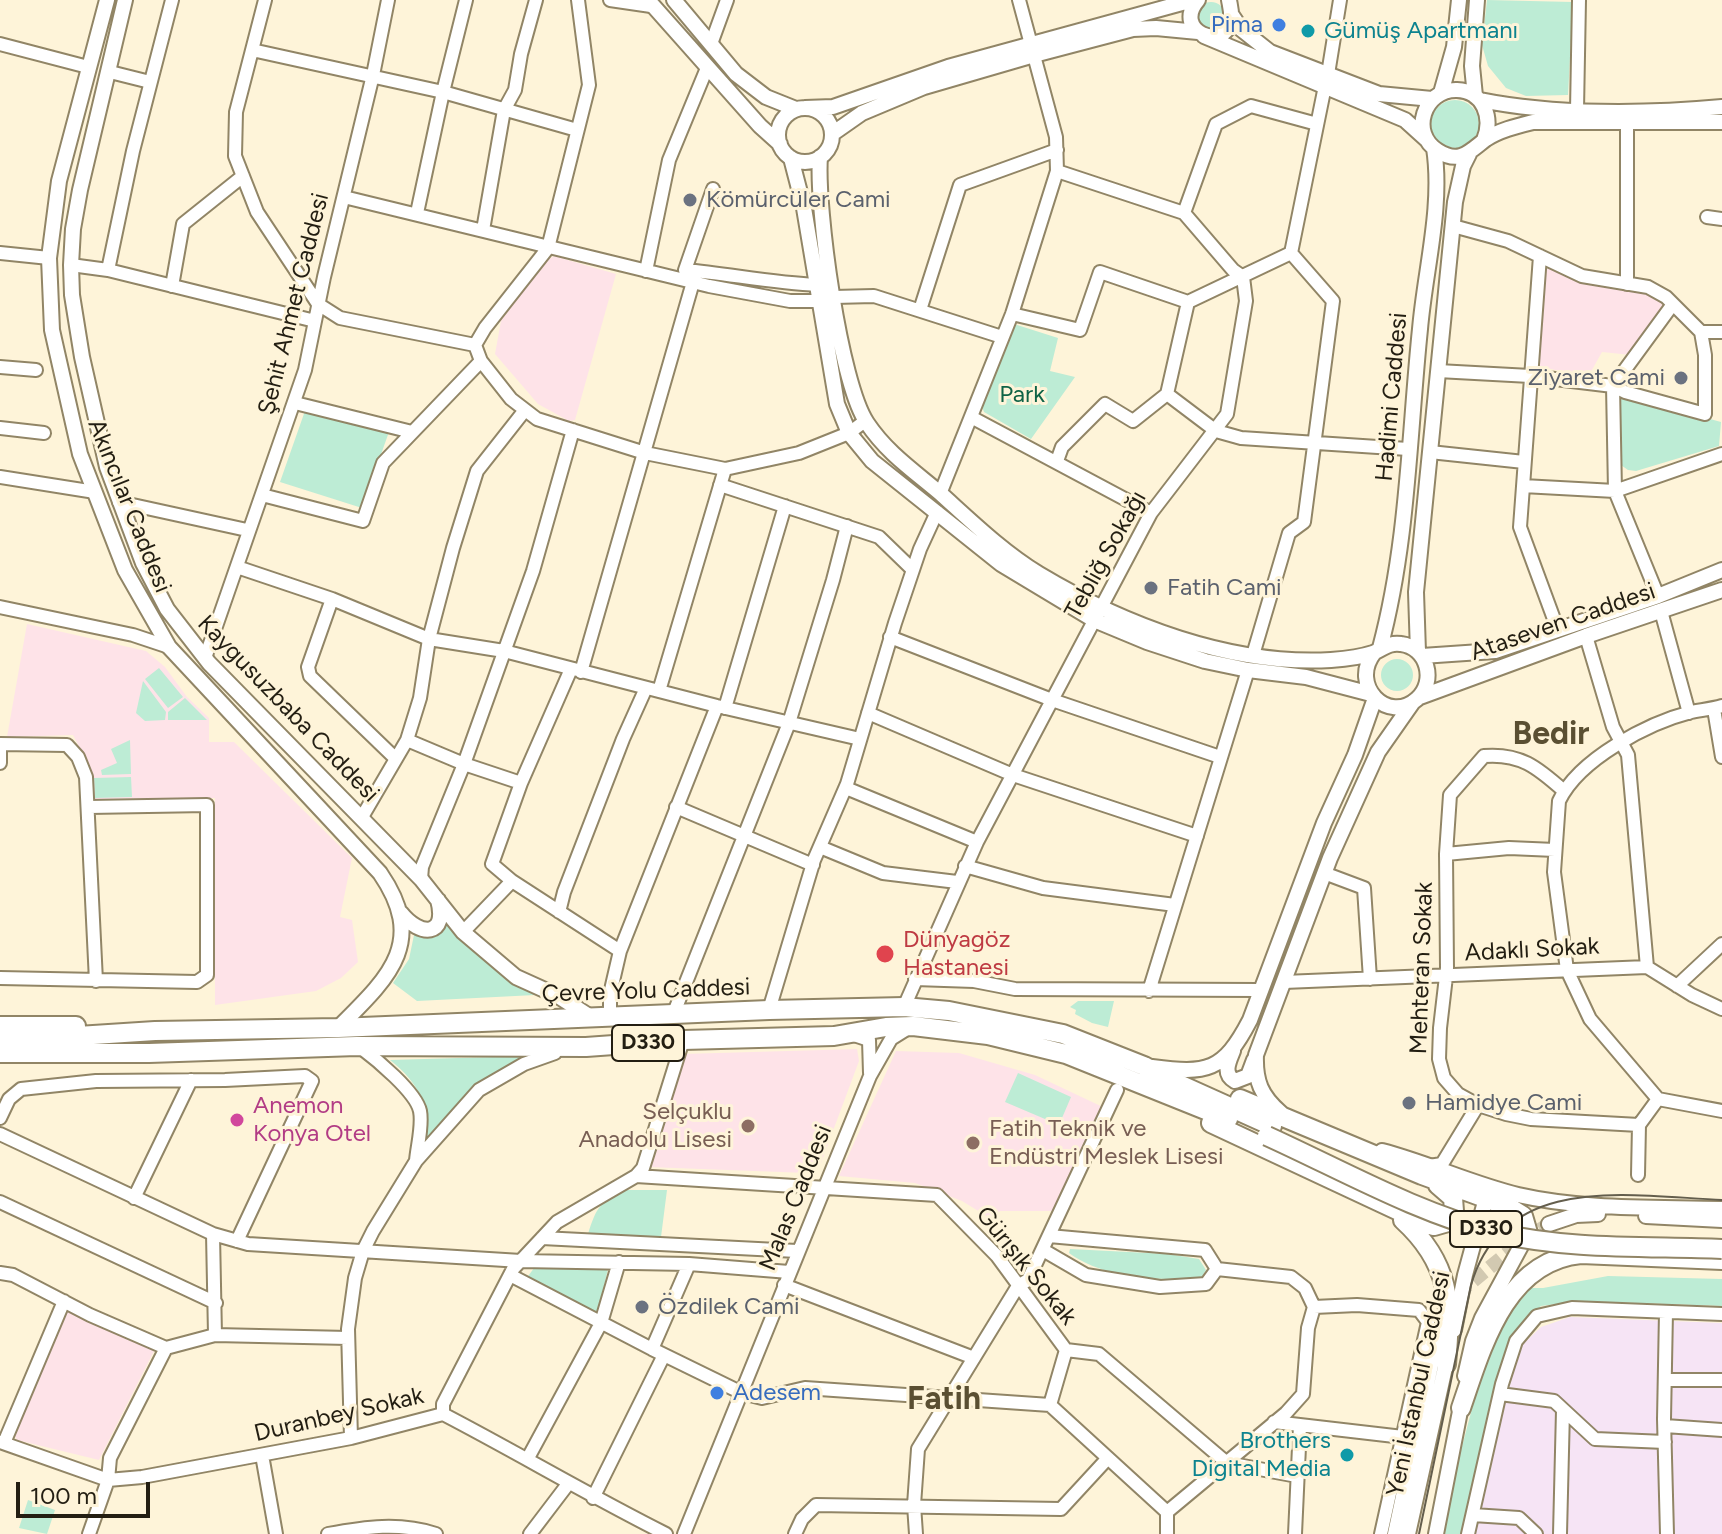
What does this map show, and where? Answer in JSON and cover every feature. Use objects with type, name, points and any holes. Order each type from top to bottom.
[{"type":"highway","name":"Çevre Yolu Caddesi","points":[[0,1041],[155,1031],[338,1028],[904,1007],[949,1011],[1063,1034],[1141,1074]]},
{"type":"highway","points":[[0,1026],[93,1026],[155,1031]]},
{"type":"highway","name":"Çevre Yolu Caddesi","points":[[0,1053],[149,1053],[357,1046],[586,1047],[683,1040],[834,1036],[913,1026],[988,1035],[1036,1045],[1172,1081],[1276,1127]]},
{"type":"highway","points":[[0,1065],[106,1061],[149,1053]]},
{"type":"highway","points":[[1141,1074],[1196,1116],[1385,1206],[1434,1226],[1448,1222],[1454,1211],[1453,1198],[1426,1170]]},
{"type":"highway","points":[[1276,1127],[1350,1143],[1426,1170],[1519,1212],[1526,1220],[1528,1233]]},
{"type":"highway","name":"D330","points":[[1276,1127],[1426,1195],[1491,1219],[1565,1232],[1722,1237]]},
{"type":"highway","name":"D330","points":[[1276,1127],[1434,1211],[1497,1233],[1565,1243],[1722,1249]]},
{"type":"highway","points":[[1385,1206],[1422,1239],[1439,1265],[1449,1309],[1446,1364]]},
{"type":"highway","points":[[1461,1408],[1484,1343],[1499,1312],[1518,1286],[1540,1267],[1566,1256],[1581,1254],[1722,1260]]},
{"type":"main road","name":"Akıncılar Caddesi","points":[[107,0],[59,181],[49,258],[52,330],[80,454],[125,570],[169,647]]},
{"type":"main road","points":[[71,265],[80,190],[125,0]]},
{"type":"main road","points":[[674,0],[736,74],[766,97],[821,113],[831,126],[827,151],[820,157],[806,162],[791,158]]},
{"type":"main road","points":[[832,134],[862,113],[924,87],[1167,4],[1195,0],[1190,14],[1193,27],[1201,34],[1326,80],[1379,94],[1437,96],[1453,90],[1530,109],[1692,110],[1722,107]]},
{"type":"main road","points":[[1430,144],[1422,118],[1437,96],[1454,47],[1459,0]]},
{"type":"main road","points":[[1477,0],[1472,66],[1477,98],[1489,120],[1484,140]]},
{"type":"main road","points":[[649,3],[791,158],[818,285],[827,299],[865,421],[892,455],[973,525],[1098,613],[1210,646],[1304,661],[1338,659],[1400,644],[1420,654],[1495,651],[1658,596],[1722,570]]},
{"type":"main road","points":[[780,144],[779,127],[783,119],[801,108],[833,107],[948,67],[1133,29],[1156,28],[1218,36],[1228,27],[1228,5]]},
{"type":"main road","points":[[1228,5],[1241,29],[1270,52],[1405,120],[1430,144],[1450,156],[1469,154],[1484,140],[1508,128],[1533,122],[1722,122]]},
{"type":"main road","name":"Hadimi Caddesi","points":[[1377,650],[1398,573],[1408,449],[1438,174],[1430,144]]},
{"type":"main road","name":"Hadimi Caddesi","points":[[1420,654],[1416,592],[1453,226],[1463,166],[1469,154]]},
{"type":"main road","points":[[820,157],[827,299],[837,404],[849,433],[872,461],[1001,564],[1162,647],[1205,661],[1248,670],[1306,677],[1373,696],[1394,707],[1416,700]]},
{"type":"main road","name":"Kaygusuzbaba Caddesi","points":[[71,265],[72,295],[85,371],[107,467],[143,563],[167,609],[205,658],[421,879],[463,932],[516,977],[601,1018]]},
{"type":"main road","name":"Ataseven Caddesi","points":[[1416,700],[1586,636],[1722,590]]},
{"type":"main road","name":"Kaygusuzbaba Caddesi","points":[[169,647],[380,873],[401,913]]},
{"type":"main road","points":[[1377,650],[1366,667],[1365,676],[1373,696],[1355,755],[1324,823],[1250,1020],[1235,1047],[1227,1069],[1228,1076],[1235,1081],[1248,1076],[1324,873],[1378,752],[1428,681],[1426,664],[1420,654]]},
{"type":"main road","points":[[401,913],[420,931],[430,930],[439,923],[442,912],[438,899]]},
{"type":"main road","points":[[338,1028],[390,971],[400,946],[401,913]]},
{"type":"main road","points":[[1141,1074],[1201,1071],[1221,1060],[1235,1047]]},
{"type":"main road","points":[[1256,1055],[1257,1083],[1272,1104],[1276,1127]]},
{"type":"main road","points":[[1426,1170],[1537,1199],[1591,1205],[1722,1209]]},
{"type":"main road","name":"Yeni İstanbul Caddesi","points":[[1408,1534],[1465,1275],[1486,1198]]},
{"type":"main road","points":[[1549,1224],[1586,1213],[1722,1220]]},
{"type":"main road","name":"Yeni İstanbul Caddesi","points":[[1436,1534],[1467,1365],[1477,1330],[1528,1233]]},
{"type":"main road","name":"Yeni İstanbul Caddesi","points":[[1395,1534],[1437,1337]]},
{"type":"street","points":[[108,270],[150,82],[172,0]]},
{"type":"street","points":[[265,0],[236,112],[235,156],[257,212],[318,304],[340,318],[475,345]]},
{"type":"street","name":"Şehit Ahmet Caddesi","points":[[205,658],[305,370],[388,0]]},
{"type":"street","points":[[417,213],[466,0]]},
{"type":"street","points":[[483,230],[504,110],[515,90],[536,0]]},
{"type":"street","points":[[475,345],[548,248],[589,85],[578,0]]},
{"type":"street","points":[[610,0],[649,3]]},
{"type":"street","points":[[711,44],[727,0]]},
{"type":"street","points":[[940,494],[1012,314],[1057,171],[1056,137],[1019,0]]},
{"type":"street","points":[[1291,253],[1340,0]]},
{"type":"street","points":[[1577,110],[1579,0]]},
{"type":"street","points":[[0,44],[88,67]]},
{"type":"street","points":[[252,50],[443,92],[577,130]]},
{"type":"street","points":[[646,271],[669,160],[707,68]]},
{"type":"street","points":[[110,72],[150,82]]},
{"type":"street","points":[[1184,213],[1216,124],[1251,106],[1317,124]]},
{"type":"street","points":[[1627,122],[1627,284]]},
{"type":"street","points":[[920,310],[960,185],[1057,150]]},
{"type":"street","points":[[1057,171],[1184,213],[1233,270],[1243,277]]},
{"type":"street","points":[[172,286],[183,224],[243,176]]},
{"type":"street","points":[[685,270],[713,189]]},
{"type":"street","points":[[344,197],[693,282],[790,301],[874,296],[1002,337]]},
{"type":"street","points":[[1707,217],[1722,219]]},
{"type":"street","points":[[1438,371],[1530,376],[1613,386],[1705,414],[1705,355],[1701,332],[1673,304],[1648,287],[1582,276],[1508,241],[1453,226]]},
{"type":"street","points":[[0,253],[49,258]]},
{"type":"street","points":[[1012,314],[1080,330],[1100,272],[1188,302],[1291,253]]},
{"type":"street","points":[[1253,655],[1289,533],[1304,522],[1333,301],[1291,253]]},
{"type":"street","points":[[1540,256],[1520,527],[1558,630]]},
{"type":"street","points":[[71,265],[108,270],[315,321]]},
{"type":"street","points":[[685,270],[725,273],[773,283],[818,285]]},
{"type":"street","points":[[620,951],[512,881],[492,864],[521,783],[576,670],[645,453],[693,282],[685,270]]},
{"type":"street","name":"Tebliğ Sokağı","points":[[904,1007],[977,842],[1151,513],[1227,414],[1246,301],[1243,277]]},
{"type":"street","points":[[1057,461],[1062,447],[1105,404],[1133,421],[1167,394],[1188,302]]},
{"type":"street","points":[[1658,596],[1615,491],[1613,386],[1673,304]]},
{"type":"street","points":[[1701,332],[1722,332]]},
{"type":"street","points":[[475,345],[481,361],[511,399],[537,419],[645,453],[725,469],[799,453],[849,433],[865,421]]},
{"type":"street","points":[[262,495],[363,521],[383,463],[481,361]]},
{"type":"street","points":[[0,367],[36,370]]},
{"type":"street","points":[[1167,394],[1216,431],[1241,438],[1408,449]]},
{"type":"street","points":[[295,403],[412,432]]},
{"type":"street","points":[[362,817],[407,740],[420,698],[429,639],[477,471],[525,410]]},
{"type":"street","points":[[971,417],[1151,513]]},
{"type":"street","points":[[0,428],[44,433]]},
{"type":"street","points":[[421,879],[422,867],[464,764],[533,571],[573,430]]},
{"type":"street","points":[[1430,452],[1524,462]]},
{"type":"street","points":[[1523,486],[1615,491],[1722,454]]},
{"type":"street","points":[[559,912],[618,752],[653,690],[725,469]]},
{"type":"street","points":[[0,477],[95,492]]},
{"type":"street","points":[[720,485],[879,537],[913,570]]},
{"type":"street","points":[[119,502],[247,530]]},
{"type":"street","points":[[601,1018],[620,951],[676,807],[721,707],[785,506]]},
{"type":"street","points":[[769,1010],[813,865],[846,788],[890,637],[937,512]]},
{"type":"street","points":[[673,1015],[789,723],[847,526]]},
{"type":"street","points":[[237,567],[332,599],[429,639],[504,651],[860,739]]},
{"type":"street","points":[[332,599],[308,667],[310,676],[396,759]]},
{"type":"street","points":[[0,607],[133,635],[169,647]]},
{"type":"street","points":[[1661,611],[1689,713]]},
{"type":"street","points":[[1586,636],[1613,727],[1628,755],[1647,967],[1722,1009]]},
{"type":"street","points":[[890,637],[1052,700],[1220,757]]},
{"type":"street","points":[[1149,991],[1248,670]]},
{"type":"street","points":[[1722,757],[1718,708],[1689,713],[1621,740],[1594,760],[1564,791],[1559,801],[1554,872],[1567,970],[1590,1019],[1658,1099],[1722,1111]]},
{"type":"street","points":[[868,713],[1013,775],[1197,836]]},
{"type":"street","points":[[407,740],[521,783]]},
{"type":"street","points":[[0,763],[0,744],[67,745],[82,766],[89,807],[96,981]]},
{"type":"street","name":"Mehteran Sokak","points":[[1564,791],[1539,769],[1507,754],[1484,756],[1450,795],[1446,854],[1446,977],[1439,1059],[1444,1078],[1458,1094],[1478,1105],[1531,1119],[1639,1125]]},
{"type":"street","points":[[846,788],[977,842]]},
{"type":"street","points":[[0,978],[197,982],[205,979],[209,966],[207,805],[89,807]]},
{"type":"street","points":[[676,807],[813,865]]},
{"type":"street","points":[[820,847],[883,873],[957,882]]},
{"type":"street","points":[[1446,854],[1509,848],[1555,850]]},
{"type":"street","points":[[965,866],[1043,888],[1175,905]]},
{"type":"street","points":[[1324,873],[1364,888],[1370,979]]},
{"type":"street","points":[[463,932],[512,881]]},
{"type":"street","points":[[1677,986],[1722,944]]},
{"type":"street","name":"Adaklı Sokak","points":[[1284,982],[1647,967]]},
{"type":"street","points":[[915,979],[974,981],[1015,989],[1259,990]]},
{"type":"street","name":"Malas Caddesi","points":[[684,1534],[870,1076],[891,1039],[898,1032],[913,1026]]},
{"type":"street","points":[[834,1036],[860,1035],[869,1040],[870,1076]]},
{"type":"street","points":[[443,1414],[443,1404],[510,1275],[521,1261],[557,1222],[636,1176],[643,1168],[683,1040]]},
{"type":"street","points":[[357,1046],[375,1058],[410,1094],[420,1110],[416,1161]]},
{"type":"street","points":[[351,1438],[348,1338],[355,1278],[363,1251],[416,1161],[479,1090],[544,1055],[586,1047]]},
{"type":"street","points":[[0,1118],[9,1099],[21,1089],[96,1081],[305,1076],[312,1081],[237,1241]]},
{"type":"street","points":[[134,1198],[191,1080]]},
{"type":"street","points":[[916,1534],[914,1505],[918,1449],[1018,1286],[1028,1280],[1117,1090]]},
{"type":"street","points":[[1638,1175],[1639,1125],[1658,1099]]},
{"type":"street","points":[[1426,1170],[1442,1164],[1478,1105]]},
{"type":"street","points":[[0,1134],[213,1234],[237,1241],[521,1261],[689,1264],[789,1272]]},
{"type":"street","name":"Gürışık Sokak","points":[[636,1176],[937,1195],[997,1256],[1066,1350],[1099,1354],[1227,1463],[1297,1476]]},
{"type":"street","points":[[0,1202],[216,1303]]},
{"type":"street","points":[[213,1234],[215,1335]]},
{"type":"street","points":[[1049,1236],[1205,1250],[1217,1269]]},
{"type":"street","points":[[542,1238],[797,1251]]},
{"type":"street","points":[[1043,1250],[1086,1275],[1160,1287],[1206,1284],[1217,1269]]},
{"type":"street","points":[[528,1458],[601,1323],[619,1262]]},
{"type":"street","points":[[593,1498],[658,1352],[689,1264]]},
{"type":"street","points":[[1167,1512],[1303,1394],[1308,1328],[1314,1307],[1305,1288],[1291,1277],[1217,1269]]},
{"type":"street","points":[[0,1273],[13,1275],[166,1348],[215,1335],[348,1338]]},
{"type":"street","points":[[510,1275],[658,1352],[742,1393],[762,1398],[805,1388],[1050,1405],[1167,1512],[1167,1534]]},
{"type":"street","points":[[784,1285],[974,1358]]},
{"type":"street","points":[[2,1443],[64,1301]]},
{"type":"street","points":[[1314,1307],[1357,1305],[1419,1310],[1428,1322],[1381,1534]]},
{"type":"street","points":[[1468,1534],[1500,1394],[1516,1341],[1537,1316],[1572,1308],[1722,1314]]},
{"type":"street","points":[[1666,1312],[1667,1534]]},
{"type":"street","points":[[89,1534],[108,1480],[110,1458],[166,1348]]},
{"type":"street","points":[[1050,1405],[1066,1350]]},
{"type":"street","points":[[1665,1380],[1722,1380]]},
{"type":"street","points":[[1500,1394],[1554,1401],[1595,1439],[1665,1442]]},
{"type":"street","points":[[1560,1534],[1563,1410]]},
{"type":"street","name":"Duranbey Sokak","points":[[2,1443],[108,1480],[142,1477],[351,1438],[443,1414],[528,1458],[593,1498],[666,1534]]},
{"type":"street","points":[[1274,1422],[1403,1437]]},
{"type":"street","points":[[1295,1534],[1300,1425]]},
{"type":"street","points":[[1665,1426],[1722,1430]]},
{"type":"street","points":[[262,1455],[276,1534]]},
{"type":"street","points":[[795,1534],[802,1519],[816,1505],[1061,1509],[1108,1458]]},
{"type":"street","points":[[530,1534],[568,1484]]},
{"type":"street","points":[[1473,1515],[1519,1518],[1536,1534]]},
{"type":"street","points":[[328,1534],[414,1526],[436,1534]]},
{"type":"shaded area","points":[[554,256],[616,274],[575,420],[569,421],[538,404],[495,354],[501,321],[543,263]]},
{"type":"shaded area","points":[[1551,268],[1580,280],[1621,286],[1650,295],[1663,305],[1631,355],[1602,352],[1588,377],[1537,366],[1543,270]]},
{"type":"shaded area","points":[[27,624],[146,651],[165,667],[187,697],[209,718],[209,742],[234,742],[352,858],[340,917],[352,920],[358,962],[341,978],[316,991],[215,1005],[215,798],[94,800],[92,772],[73,735],[7,737]]},
{"type":"shaded area","name":"Selçuklu Anadolu Lisesi","points":[[857,1049],[859,1061],[821,1163],[807,1173],[648,1167],[683,1054]]},
{"type":"shaded area","name":"Fatih Teknik ve Endüstri Meslek Lisesi","points":[[896,1051],[959,1053],[1035,1075],[1107,1109],[1058,1211],[1000,1211],[993,1220],[962,1201],[915,1183],[839,1176]]},
{"type":"shaded area","points":[[68,1307],[156,1347],[99,1460],[17,1440],[13,1433]]},
{"type":"shaded area","points":[[1570,1317],[1722,1323],[1722,1534],[1465,1534],[1517,1350],[1541,1327]]},
{"type":"green space","points":[[1487,0],[1573,2],[1568,95],[1526,96],[1506,88],[1488,66],[1482,45]]},
{"type":"green space","points":[[1211,2],[1221,6],[1225,16],[1221,26],[1211,30],[1201,26],[1197,16],[1201,6]]},
{"type":"green space","points":[[1455,100],[1464,101],[1472,107],[1478,115],[1478,133],[1472,141],[1464,147],[1455,148],[1446,147],[1438,141],[1432,133],[1431,124],[1432,115],[1438,107],[1446,101]]},
{"type":"green space","name":"Park","points":[[1014,324],[1058,338],[1050,371],[1075,377],[1031,439],[984,412],[982,406]]},
{"type":"green space","points":[[1619,394],[1721,422],[1719,446],[1636,471],[1628,470],[1618,463]]},
{"type":"green space","points":[[306,408],[390,429],[362,508],[280,482]]},
{"type":"green space","points":[[1397,659],[1408,664],[1413,675],[1408,686],[1397,691],[1386,686],[1381,675],[1386,664]]},
{"type":"green space","points":[[159,668],[183,697],[168,708],[145,679]]},
{"type":"green space","points":[[143,681],[166,712],[165,720],[145,721],[136,713]]},
{"type":"green space","points":[[185,698],[207,720],[168,720],[168,712]]},
{"type":"green space","points":[[130,740],[131,774],[102,775],[101,770],[117,763],[111,749]]},
{"type":"green space","points":[[131,777],[132,797],[95,798],[94,778]]},
{"type":"green space","points":[[447,923],[513,984],[535,995],[417,1001],[393,983],[409,959],[414,935],[432,935]]},
{"type":"green space","points":[[1078,1001],[1114,1001],[1108,1027],[1075,1014],[1076,1010],[1070,1007]]},
{"type":"green space","points":[[527,1056],[468,1093],[423,1147],[426,1120],[421,1098],[409,1078],[390,1060]]},
{"type":"green space","points":[[1018,1073],[1071,1097],[1059,1125],[1005,1102]]},
{"type":"green space","points":[[626,1190],[667,1190],[661,1237],[588,1234],[600,1206]]},
{"type":"green space","points":[[1070,1249],[1168,1254],[1199,1259],[1206,1270],[1201,1278],[1132,1276],[1083,1262],[1069,1253]]},
{"type":"green space","points":[[537,1264],[608,1269],[597,1315],[526,1279]]},
{"type":"green space","points":[[1608,1276],[1722,1279],[1722,1306],[1580,1301],[1541,1306],[1520,1328],[1505,1356],[1462,1534],[1445,1534],[1455,1473],[1483,1367],[1509,1309],[1528,1288]]},
{"type":"green space","points":[[28,1500],[55,1510],[47,1534],[19,1528]]},
{"type":"tunnel","points":[[1457,1294],[1521,1242],[1549,1224]]},
{"type":"tram line","points":[[1419,1534],[1471,1285],[1488,1248],[1511,1223],[1541,1207],[1575,1198],[1611,1195],[1722,1200]]},
{"type":"place","name":"Pima","points":[[1279,25]]},
{"type":"place","name":"Gümüş Apartmanı","points":[[1308,31]]},
{"type":"place","name":"Kömürcüler Cami","points":[[690,200]]},
{"type":"place","name":"Ziyaret Cami","points":[[1681,378]]},
{"type":"place","name":"Fatih Cami","points":[[1151,588]]},
{"type":"place","name":"Dünyagöz Hastanesi","points":[[885,954]]},
{"type":"place","name":"Hamidye Cami","points":[[1409,1103]]},
{"type":"place","name":"Anemon Konya Otel","points":[[237,1120]]},
{"type":"place","name":"Selçuklu Anadolu Lisesi","points":[[748,1126]]},
{"type":"place","name":"Fatih Teknik ve Endüstri Meslek Lisesi","points":[[973,1143]]},
{"type":"place","name":"Özdilek Cami","points":[[642,1307]]},
{"type":"place","name":"Adesem","points":[[717,1393]]},
{"type":"place","name":"Brothers Digital Media","points":[[1347,1455]]},
{"type":"district","name":"Bedir","points":[[1551,735]]},
{"type":"district","name":"Fatih","points":[[944,1400]]}]
